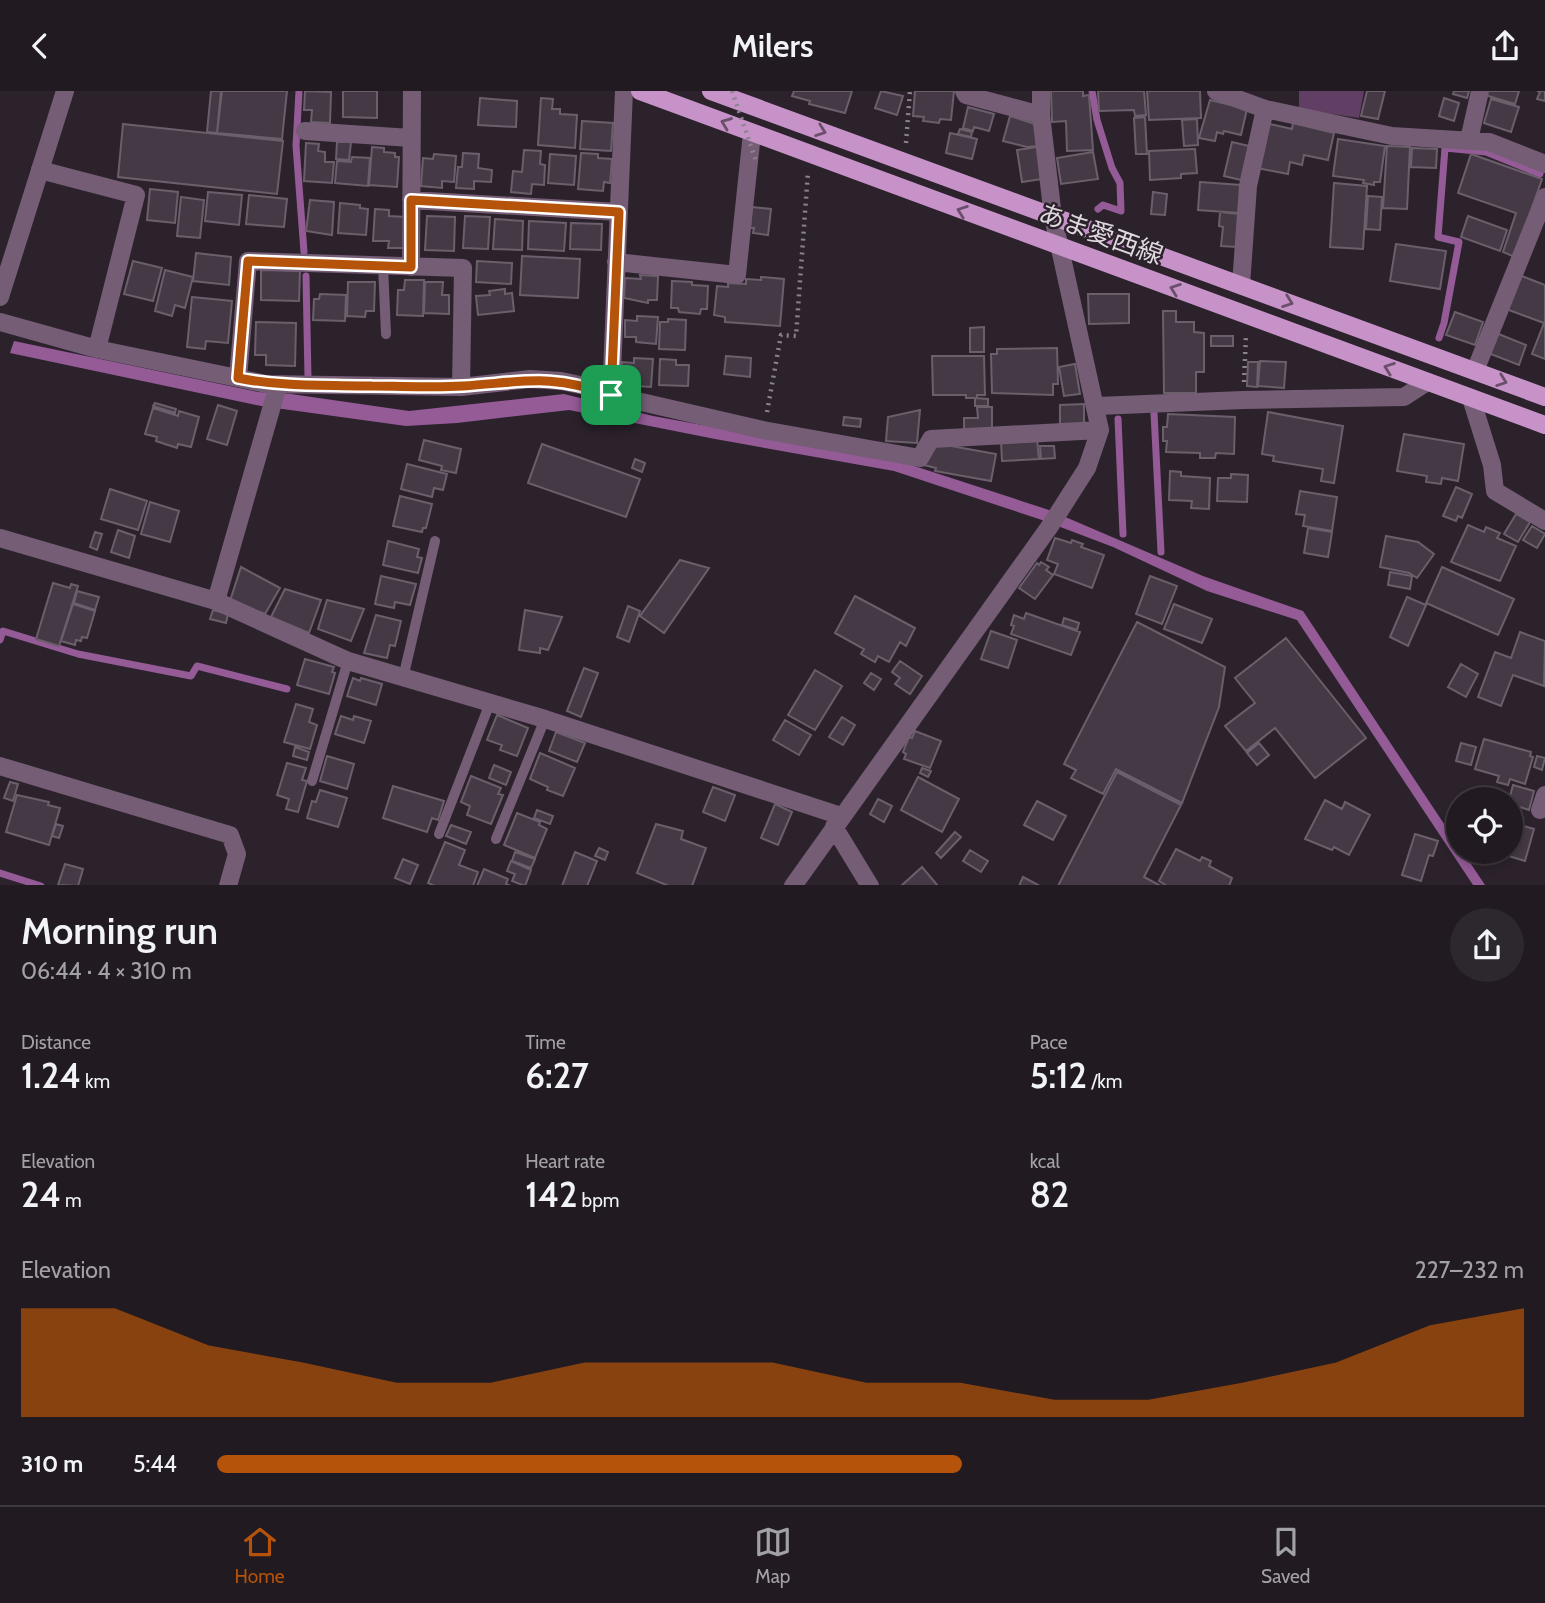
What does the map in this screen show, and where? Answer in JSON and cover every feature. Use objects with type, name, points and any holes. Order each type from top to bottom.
[{"type":"main road","name":"あま愛西線","points":[[640,91],[1545,425]]},
{"type":"main road","name":"あま愛西線","points":[[711,91],[747,97],[905,162],[1545,397]]},
{"type":"street","points":[[0,297],[65,91]]},
{"type":"street","points":[[411,267],[412,91]]},
{"type":"street","points":[[611,395],[624,91]]},
{"type":"street","points":[[964,91],[966,95],[1041,115]]},
{"type":"street","points":[[793,885],[1055,519],[1087,468],[1100,430],[1097,406],[1053,217],[1041,115],[1041,91]]},
{"type":"street","points":[[1216,91],[1265,109],[1392,136],[1489,142],[1545,164]]},
{"type":"street","points":[[1469,140],[1480,91]]},
{"type":"street","points":[[1241,285],[1248,186],[1265,109]]},
{"type":"street","points":[[305,131],[411,138]]},
{"type":"street","points":[[616,262],[737,275],[752,133]]},
{"type":"street","points":[[40,170],[136,195],[97,349]]},
{"type":"street","points":[[1475,371],[1545,197]]},
{"type":"street","points":[[411,200],[619,212]]},
{"type":"street","points":[[238,378],[248,261],[463,268],[461,387]]},
{"type":"street","points":[[0,322],[97,349],[277,388],[461,387],[530,379],[561,380],[611,395],[763,430],[920,459],[930,439],[1100,430]]},
{"type":"street","points":[[1097,406],[1404,397],[1427,382]]},
{"type":"street","points":[[216,601],[277,388]]},
{"type":"street","points":[[1471,398],[1492,465],[1495,491],[1545,521]]},
{"type":"street","points":[[0,538],[216,601],[348,661],[545,719],[837,822],[870,885]]},
{"type":"street","points":[[0,766],[230,835],[237,854],[228,885]]},
{"type":"lane","points":[[383,265],[386,334]]},
{"type":"lane","points":[[403,678],[435,541]]},
{"type":"lane","points":[[313,781],[348,661]]},
{"type":"lane","points":[[439,834],[490,703]]},
{"type":"lane","points":[[496,839],[545,719]]},
{"type":"path","points":[[732,91],[756,161]]},
{"type":"path","points":[[905,162],[910,91]]},
{"type":"path","points":[[763,430],[781,335],[796,336],[810,154]]},
{"type":"path","points":[[1243,400],[1246,331]]},
{"type":"shaded area","points":[[1299,91],[1364,91],[1359,118],[1299,109]]},
{"type":"shaded area","points":[[14,341],[258,392],[291,394],[409,411],[564,394],[653,416],[899,461],[1049,510],[1203,576],[1303,611],[1446,827],[1446,844],[1297,620],[1207,591],[1113,547],[1042,520],[894,471],[569,410],[406,426],[261,406],[10,353]]},
{"type":"shaded area","points":[[1459,864],[1471,864],[1485,885],[1473,885]]},
{"type":"building","points":[[211,91],[221,91],[217,133],[207,132]]},
{"type":"building","points":[[222,91],[287,91],[282,139],[217,133]]},
{"type":"building","points":[[305,91],[331,92],[330,123],[311,122],[312,110],[304,110]]},
{"type":"building","points":[[343,91],[377,91],[377,118],[343,117]]},
{"type":"building","points":[[794,91],[852,91],[845,113],[809,104],[810,101],[792,96]]},
{"type":"building","points":[[881,91],[903,96],[897,115],[875,108]]},
{"type":"building","points":[[915,91],[954,91],[951,120],[940,119],[939,123],[923,121],[924,117],[913,116]]},
{"type":"building","points":[[1051,91],[1083,91],[1083,96],[1089,95],[1093,150],[1067,151],[1066,121],[1052,122]]},
{"type":"building","points":[[1098,91],[1144,91],[1146,115],[1135,116],[1134,110],[1099,111]]},
{"type":"building","points":[[1147,91],[1200,91],[1201,118],[1149,120]]},
{"type":"building","points":[[1367,91],[1385,91],[1378,119],[1361,116]]},
{"type":"building","points":[[1454,91],[1469,91],[1467,98],[1453,94]]},
{"type":"building","points":[[1486,91],[1519,91],[1515,104],[1485,95]]},
{"type":"building","points":[[1537,91],[1545,91],[1545,101],[1537,99],[1540,92]]},
{"type":"building","points":[[480,98],[517,101],[516,127],[478,125]]},
{"type":"building","points":[[541,98],[553,99],[552,109],[560,109],[560,114],[577,115],[575,148],[538,145]]},
{"type":"building","points":[[1444,98],[1459,103],[1454,121],[1439,116]]},
{"type":"building","points":[[1491,99],[1519,107],[1511,132],[1484,123]]},
{"type":"building","points":[[1210,100],[1247,109],[1241,135],[1224,131],[1223,134],[1217,132],[1215,141],[1199,138]]},
{"type":"building","points":[[968,107],[994,114],[989,131],[974,127],[973,131],[963,128]]},
{"type":"building","points":[[1010,116],[1035,124],[1039,146],[1027,147],[1003,141]]},
{"type":"building","points":[[1145,117],[1147,154],[1136,154],[1134,118]]},
{"type":"building","points":[[1197,119],[1198,145],[1184,146],[1182,120]]},
{"type":"building","points":[[582,121],[613,123],[611,151],[580,149]]},
{"type":"building","points":[[1266,123],[1292,129],[1293,123],[1334,133],[1328,160],[1304,155],[1302,165],[1290,162],[1288,174],[1257,168]]},
{"type":"building","points":[[123,124],[283,141],[277,194],[118,177]]},
{"type":"building","points":[[960,129],[972,132],[971,137],[958,134]]},
{"type":"building","points":[[950,133],[977,139],[972,159],[946,153]]},
{"type":"building","points":[[1338,139],[1385,146],[1380,182],[1374,182],[1374,185],[1363,183],[1364,180],[1333,176]]},
{"type":"building","points":[[337,142],[351,142],[349,160],[336,159]]},
{"type":"building","points":[[1232,142],[1249,146],[1241,180],[1224,176]]},
{"type":"building","points":[[306,143],[319,144],[318,151],[325,152],[325,162],[334,162],[332,183],[304,181]]},
{"type":"building","points":[[1387,146],[1410,147],[1407,209],[1383,208]]},
{"type":"building","points":[[372,147],[384,148],[384,152],[395,153],[395,157],[399,157],[397,187],[369,185]]},
{"type":"building","points":[[1037,147],[1042,179],[1022,182],[1017,150]]},
{"type":"building","points":[[1412,148],[1437,149],[1436,168],[1411,167]]},
{"type":"building","points":[[1195,149],[1197,173],[1181,174],[1181,178],[1150,180],[1149,151]]},
{"type":"building","points":[[524,150],[541,151],[540,164],[545,165],[544,185],[532,184],[531,194],[511,192],[513,171],[522,172]]},
{"type":"building","points":[[1093,152],[1098,179],[1061,184],[1057,158]]},
{"type":"building","points":[[463,153],[479,154],[478,168],[492,170],[491,182],[474,181],[474,189],[456,188],[458,167],[462,167]]},
{"type":"building","points":[[581,153],[598,154],[598,158],[612,159],[610,183],[604,182],[603,191],[578,189]]},
{"type":"building","points":[[434,154],[456,156],[454,182],[442,181],[442,188],[421,186],[423,158],[433,159]]},
{"type":"building","points":[[550,154],[576,156],[574,185],[548,183]]},
{"type":"building","points":[[1471,154],[1542,179],[1515,257],[1503,252],[1516,213],[1458,193]]},
{"type":"building","points":[[352,157],[370,158],[368,186],[335,183],[337,161],[351,162]]},
{"type":"building","points":[[1200,182],[1241,185],[1239,213],[1198,210]]},
{"type":"building","points":[[1334,183],[1367,186],[1363,249],[1330,247]]},
{"type":"building","points":[[150,189],[178,192],[175,223],[147,220]]},
{"type":"building","points":[[208,192],[242,195],[239,225],[205,221]]},
{"type":"building","points":[[1153,192],[1167,194],[1165,215],[1151,214]]},
{"type":"building","points":[[249,195],[287,199],[284,227],[246,224]]},
{"type":"building","points":[[1368,196],[1382,197],[1380,230],[1366,229]]},
{"type":"building","points":[[181,197],[204,200],[200,238],[177,236]]},
{"type":"building","points":[[310,200],[334,202],[332,235],[306,231]]},
{"type":"building","points":[[340,203],[360,205],[360,208],[368,209],[366,235],[338,233]]},
{"type":"building","points":[[752,207],[771,209],[768,235],[753,233],[754,228],[750,228]]},
{"type":"building","points":[[375,209],[389,210],[389,216],[406,217],[404,248],[388,248],[389,241],[373,241]]},
{"type":"building","points":[[1220,212],[1239,214],[1236,247],[1221,246],[1223,227],[1219,226]]},
{"type":"building","points":[[427,216],[455,217],[454,251],[425,250]]},
{"type":"building","points":[[465,216],[490,217],[488,249],[463,248]]},
{"type":"building","points":[[1468,216],[1507,230],[1500,251],[1461,237]]},
{"type":"building","points":[[495,219],[523,221],[522,250],[493,249]]},
{"type":"building","points":[[529,221],[566,223],[564,251],[528,249]]},
{"type":"building","points":[[571,223],[602,224],[601,250],[570,249]]},
{"type":"building","points":[[1396,244],[1446,251],[1440,289],[1390,281]]},
{"type":"building","points":[[196,253],[231,257],[229,285],[193,281]]},
{"type":"building","points":[[522,256],[580,259],[578,298],[520,295]]},
{"type":"building","points":[[133,261],[162,268],[153,301],[124,294]]},
{"type":"building","points":[[477,261],[512,263],[511,284],[476,282]]},
{"type":"building","points":[[165,270],[193,277],[185,308],[175,305],[172,316],[155,311]]},
{"type":"building","points":[[261,270],[300,271],[299,301],[261,300]]},
{"type":"building","points":[[640,275],[658,276],[657,300],[648,300],[648,303],[624,298],[625,278],[641,279]]},
{"type":"building","points":[[1519,275],[1545,285],[1545,359],[1532,354],[1544,323],[1506,309]]},
{"type":"building","points":[[761,277],[784,279],[780,326],[725,322],[725,317],[714,315],[717,286],[728,287],[728,283],[746,284],[746,279],[761,280]]},
{"type":"building","points":[[405,280],[424,280],[423,316],[397,315],[398,290],[404,290]]},
{"type":"building","points":[[672,281],[708,286],[707,309],[701,309],[700,314],[679,312],[678,308],[671,308]]},
{"type":"building","points":[[348,282],[375,282],[374,311],[366,311],[365,317],[347,316]]},
{"type":"building","points":[[425,282],[443,282],[442,295],[449,295],[449,314],[424,313]]},
{"type":"building","points":[[505,289],[505,294],[512,293],[514,311],[478,315],[476,296],[490,295],[489,291]]},
{"type":"building","points":[[320,294],[346,295],[345,321],[313,320],[314,299],[319,299]]},
{"type":"building","points":[[1088,294],[1129,294],[1129,323],[1089,324]]},
{"type":"building","points":[[192,297],[232,301],[228,343],[206,341],[205,349],[187,347]]},
{"type":"building","points":[[1163,311],[1176,311],[1176,322],[1194,322],[1194,332],[1204,333],[1204,372],[1196,372],[1196,393],[1164,393]]},
{"type":"building","points":[[1455,312],[1483,322],[1475,345],[1446,335]]},
{"type":"building","points":[[637,316],[658,317],[656,344],[636,342],[636,337],[625,337],[625,320],[637,321]]},
{"type":"building","points":[[668,319],[686,320],[685,350],[659,349],[660,322],[668,322]]},
{"type":"building","points":[[256,322],[296,323],[295,366],[266,365],[266,355],[255,355]]},
{"type":"building","points":[[984,327],[984,352],[970,352],[970,328]]},
{"type":"building","points":[[1496,333],[1526,345],[1519,365],[1488,353]]},
{"type":"building","points":[[1211,336],[1233,336],[1233,346],[1211,346]]},
{"type":"building","points":[[1057,348],[1058,384],[1053,384],[1053,395],[992,393],[991,354],[997,354],[997,349]]},
{"type":"building","points":[[726,356],[751,358],[750,377],[724,374]]},
{"type":"building","points":[[932,356],[984,356],[985,395],[966,398],[966,395],[933,395]]},
{"type":"building","points":[[634,358],[653,359],[651,387],[621,385],[622,362],[634,363]]},
{"type":"building","points":[[660,359],[676,360],[676,365],[689,365],[688,386],[659,385]]},
{"type":"building","points":[[1260,361],[1286,362],[1284,388],[1258,386]]},
{"type":"building","points":[[1248,362],[1258,362],[1257,387],[1247,386]]},
{"type":"building","points":[[1075,364],[1080,394],[1064,396],[1059,367]]},
{"type":"building","points":[[975,398],[988,399],[988,406],[975,406]]},
{"type":"building","points":[[155,403],[176,409],[175,413],[153,406]]},
{"type":"building","points":[[1084,404],[1084,424],[1060,424],[1060,405]]},
{"type":"building","points":[[218,405],[237,411],[227,445],[207,439]]},
{"type":"building","points":[[977,407],[992,407],[992,432],[964,432],[964,418],[978,418]]},
{"type":"building","points":[[153,408],[178,416],[179,411],[199,417],[191,447],[178,444],[177,448],[145,434]]},
{"type":"building","points":[[920,410],[917,443],[886,441],[888,417]]},
{"type":"building","points":[[1268,412],[1343,426],[1334,483],[1321,481],[1323,469],[1273,461],[1274,456],[1262,454]]},
{"type":"building","points":[[1168,414],[1235,417],[1234,454],[1216,453],[1215,458],[1200,458],[1200,453],[1166,452],[1167,441],[1163,441],[1163,427],[1167,427]]},
{"type":"building","points":[[844,417],[861,419],[860,427],[843,425]]},
{"type":"building","points":[[1404,434],[1464,444],[1458,481],[1442,478],[1441,484],[1426,482],[1427,476],[1397,471]]},
{"type":"building","points":[[1037,439],[1039,459],[1002,461],[1001,441]]},
{"type":"building","points":[[424,440],[461,449],[456,473],[441,470],[442,466],[419,460]]},
{"type":"building","points":[[542,444],[640,479],[626,517],[528,483]]},
{"type":"building","points":[[940,444],[996,454],[991,481],[935,471],[936,468],[924,465],[935,446]]},
{"type":"building","points":[[1040,446],[1054,446],[1055,458],[1041,459]]},
{"type":"building","points":[[635,459],[645,463],[642,472],[632,468]]},
{"type":"building","points":[[407,464],[447,474],[443,490],[434,488],[432,497],[401,489]]},
{"type":"building","points":[[1170,471],[1181,472],[1181,476],[1210,478],[1209,509],[1191,508],[1192,501],[1169,500]]},
{"type":"building","points":[[1231,474],[1248,475],[1247,502],[1217,501],[1218,478],[1231,478]]},
{"type":"building","points":[[1456,487],[1472,494],[1462,518],[1458,516],[1456,521],[1443,516]]},
{"type":"building","points":[[110,489],[147,501],[138,530],[101,519]]},
{"type":"building","points":[[1300,491],[1337,497],[1332,531],[1303,526],[1305,515],[1296,514]]},
{"type":"building","points":[[400,496],[432,504],[426,528],[423,528],[422,532],[393,526]]},
{"type":"building","points":[[150,502],[179,511],[170,542],[141,534]]},
{"type":"building","points":[[1516,514],[1530,522],[1518,542],[1504,534]]},
{"type":"building","points":[[1468,525],[1484,532],[1486,527],[1500,533],[1497,538],[1516,546],[1500,581],[1451,562]]},
{"type":"building","points":[[1532,526],[1545,534],[1537,548],[1523,540]]},
{"type":"building","points":[[1308,528],[1332,532],[1328,557],[1304,553]]},
{"type":"building","points":[[118,530],[135,536],[129,558],[111,552]]},
{"type":"building","points":[[95,532],[102,534],[97,550],[90,547]]},
{"type":"building","points":[[1386,536],[1418,542],[1434,554],[1417,578],[1409,573],[1380,567]]},
{"type":"building","points":[[1055,538],[1071,543],[1072,540],[1083,544],[1081,547],[1104,555],[1092,588],[1054,574],[1058,564],[1047,560]]},
{"type":"building","points":[[388,541],[419,549],[417,557],[422,558],[418,573],[383,565]]},
{"type":"building","points":[[680,560],[709,568],[664,633],[640,616]]},
{"type":"building","points":[[1041,562],[1049,567],[1046,570],[1053,575],[1035,599],[1019,588],[1037,563],[1039,565]]},
{"type":"building","points":[[241,567],[280,588],[265,614],[230,601]]},
{"type":"building","points":[[1442,567],[1514,599],[1498,635],[1426,603]]},
{"type":"building","points":[[1390,572],[1412,576],[1410,589],[1388,585]]},
{"type":"building","points":[[381,576],[416,584],[410,605],[395,602],[394,608],[375,604]]},
{"type":"building","points":[[1150,576],[1177,586],[1162,624],[1136,614]]},
{"type":"building","points":[[53,583],[70,588],[71,584],[78,586],[59,646],[36,639]]},
{"type":"building","points":[[285,589],[321,600],[309,633],[271,617]]},
{"type":"building","points":[[77,591],[99,597],[95,610],[74,603]]},
{"type":"building","points":[[855,596],[915,628],[906,646],[900,642],[889,662],[878,656],[875,662],[861,654],[864,649],[835,633]]},
{"type":"building","points":[[1407,597],[1426,605],[1408,646],[1390,637]]},
{"type":"building","points":[[327,600],[364,609],[351,641],[318,629]]},
{"type":"building","points":[[73,604],[95,611],[87,638],[76,640],[75,645],[61,641]]},
{"type":"building","points":[[1174,604],[1212,619],[1202,643],[1164,629]]},
{"type":"building","points":[[628,606],[640,611],[629,642],[617,637]]},
{"type":"building","points":[[213,610],[228,614],[226,623],[210,619]]},
{"type":"building","points":[[525,610],[562,617],[548,650],[540,648],[540,653],[519,650]]},
{"type":"building","points":[[1026,613],[1080,632],[1071,655],[1011,634],[1014,615],[1024,619]]},
{"type":"building","points":[[376,615],[401,621],[395,646],[390,645],[387,658],[364,653]]},
{"type":"building","points":[[1064,618],[1079,623],[1077,630],[1062,625]]},
{"type":"building","points":[[1137,622],[1225,667],[1219,707],[1182,803],[1116,769],[1103,794],[1071,778],[1076,770],[1064,764]]},
{"type":"building","points":[[991,631],[1017,640],[1008,668],[981,659]]},
{"type":"building","points":[[1520,632],[1545,641],[1544,686],[1513,675],[1501,706],[1478,697],[1495,652],[1511,658]]},
{"type":"building","points":[[1286,638],[1366,738],[1315,778],[1275,728],[1246,751],[1225,726],[1255,703],[1235,678]]},
{"type":"building","points":[[305,659],[334,667],[329,694],[297,685]]},
{"type":"building","points":[[900,661],[922,676],[910,694],[895,684],[900,678],[892,672]]},
{"type":"building","points":[[1461,664],[1478,674],[1466,697],[1448,687]]},
{"type":"building","points":[[584,668],[598,673],[581,717],[567,711]]},
{"type":"building","points":[[815,670],[842,686],[815,730],[788,715]]},
{"type":"building","points":[[871,673],[881,679],[874,690],[864,683]]},
{"type":"building","points":[[353,678],[382,684],[376,705],[347,696]]},
{"type":"building","points":[[296,704],[313,709],[309,722],[317,725],[310,749],[284,742]]},
{"type":"building","points":[[497,715],[528,728],[517,756],[500,750],[502,745],[487,740]]},
{"type":"building","points":[[341,716],[353,720],[354,716],[371,721],[364,743],[335,734]]},
{"type":"building","points":[[842,717],[855,725],[843,745],[829,737]]},
{"type":"building","points":[[785,720],[811,735],[799,755],[773,740]]},
{"type":"building","points":[[915,731],[941,741],[930,768],[904,759],[906,754],[903,752],[909,737],[912,738]]},
{"type":"building","points":[[556,732],[585,743],[577,762],[549,751]]},
{"type":"building","points":[[1484,739],[1531,752],[1530,756],[1533,757],[1525,784],[1510,779],[1508,785],[1497,782],[1499,776],[1475,769]]},
{"type":"building","points":[[1259,743],[1269,755],[1257,765],[1247,753]]},
{"type":"building","points":[[1461,743],[1476,747],[1471,765],[1456,761]]},
{"type":"building","points":[[295,747],[309,752],[307,760],[293,756]]},
{"type":"building","points":[[540,753],[575,768],[563,796],[530,779]]},
{"type":"building","points":[[327,756],[354,764],[347,789],[320,781]]},
{"type":"building","points":[[1537,756],[1545,758],[1542,770],[1534,767]]},
{"type":"building","points":[[287,763],[306,768],[302,780],[307,781],[298,812],[286,809],[289,799],[277,795]]},
{"type":"building","points":[[494,765],[511,772],[506,785],[489,778]]},
{"type":"building","points":[[922,768],[931,771],[928,777],[920,773]]},
{"type":"building","points":[[1117,772],[1181,805],[1144,877],[1159,885],[1059,885]]},
{"type":"building","points":[[471,776],[501,788],[498,794],[503,795],[491,824],[467,815],[470,806],[461,802]]},
{"type":"building","points":[[918,777],[959,799],[942,832],[901,810]]},
{"type":"building","points":[[10,782],[18,784],[13,801],[4,798]]},
{"type":"building","points":[[393,786],[444,801],[438,820],[432,818],[427,832],[383,818]]},
{"type":"building","points":[[713,787],[735,795],[725,821],[703,812]]},
{"type":"building","points":[[1523,788],[1534,791],[1529,810],[1523,808]]},
{"type":"building","points":[[320,790],[347,798],[338,827],[307,818],[312,801],[316,802]]},
{"type":"building","points":[[17,795],[49,802],[48,805],[60,808],[49,845],[6,832]]},
{"type":"building","points":[[878,799],[892,806],[884,822],[870,814]]},
{"type":"building","points":[[1325,800],[1342,809],[1345,802],[1370,815],[1349,855],[1334,847],[1332,850],[1305,839]]},
{"type":"building","points":[[1037,801],[1066,816],[1053,840],[1024,825]]},
{"type":"building","points":[[775,804],[792,812],[778,845],[761,838]]},
{"type":"building","points":[[537,810],[553,816],[550,824],[534,818]]},
{"type":"building","points":[[517,813],[540,822],[539,825],[547,829],[535,858],[504,845]]},
{"type":"building","points":[[56,824],[63,826],[59,838],[52,836]]},
{"type":"building","points":[[656,824],[683,831],[681,839],[706,848],[692,885],[667,885],[637,873]]},
{"type":"building","points":[[451,825],[471,832],[466,844],[446,836]]},
{"type":"building","points":[[1523,826],[1534,829],[1523,860]]},
{"type":"building","points":[[955,832],[961,837],[941,858],[936,853]]},
{"type":"building","points":[[1415,834],[1438,841],[1433,856],[1429,855],[1421,881],[1402,875]]},
{"type":"building","points":[[445,842],[465,850],[459,865],[478,872],[473,885],[428,883]]},
{"type":"building","points":[[599,848],[608,852],[605,860],[595,856]]},
{"type":"building","points":[[1176,849],[1200,861],[1202,857],[1211,861],[1209,866],[1232,878],[1229,885],[1165,885],[1159,881]]},
{"type":"building","points":[[970,850],[988,861],[981,872],[963,861]]},
{"type":"building","points":[[515,852],[535,859],[531,868],[512,861]]},
{"type":"building","points":[[575,852],[597,861],[587,885],[562,885]]},
{"type":"building","points":[[403,859],[418,865],[410,884],[395,878]]},
{"type":"building","points":[[511,861],[531,870],[525,885],[512,881],[515,874],[507,871]]},
{"type":"building","points":[[65,864],[83,869],[78,885],[58,885]]},
{"type":"building","points":[[922,867],[937,885],[902,885]]},
{"type":"building","points":[[484,869],[508,879],[506,884],[508,885],[477,885]]},
{"type":"building","points":[[1023,877],[1038,885],[1019,885]]},
{"type":"waterway","points":[[299,91],[296,146],[304,252]]},
{"type":"waterway","points":[[1092,91],[1097,120],[1112,168],[1120,183],[1121,211],[1103,205],[1098,209]]},
{"type":"waterway","points":[[1439,338],[1459,242],[1438,237],[1445,148],[1486,152],[1540,174]]},
{"type":"waterway","points":[[306,276],[308,378]]},
{"type":"waterway","points":[[1154,413],[1161,552]]},
{"type":"waterway","points":[[1118,419],[1123,534]]},
{"type":"waterway","points":[[0,640],[3,631],[78,654],[191,676],[197,666],[287,689]]},
{"type":"waterway","points":[[0,873],[38,885]]},
{"type":"route","points":[[411,200],[619,212],[611,395],[561,380],[530,379],[461,387],[278,385],[238,378],[248,261],[411,267],[411,200]]}]
